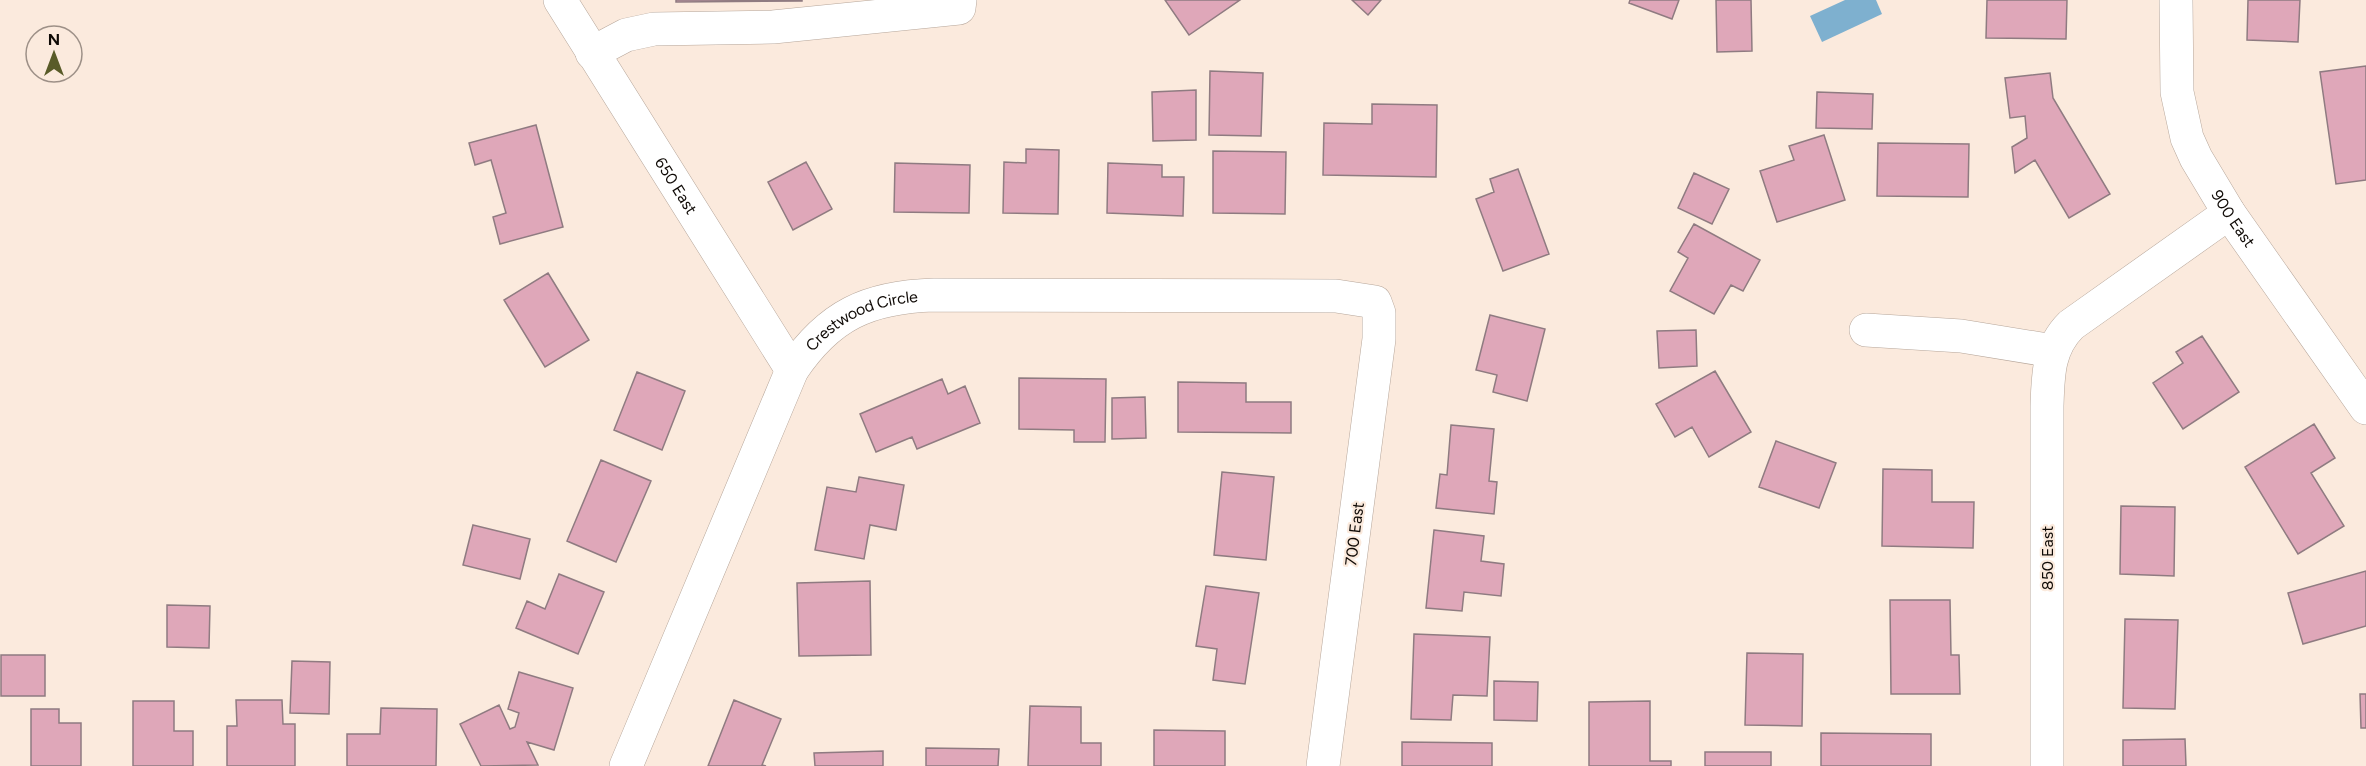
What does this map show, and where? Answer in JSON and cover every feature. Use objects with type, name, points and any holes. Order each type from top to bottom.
[{"type":"street","name":"650 East","points":[[560,0],[792,370]]},
{"type":"street","points":[[592,53],[626,35],[654,29],[785,26],[959,8],[960,0]]},
{"type":"street","name":"900 East","points":[[2176,0],[2177,92],[2181,115],[2196,158],[2229,213],[2366,408]]},
{"type":"street","name":"850 East","points":[[2047,766],[2047,406],[2049,367],[2053,351],[2057,341],[2071,325],[2229,213]]},
{"type":"street","name":"Crestwood Circle","points":[[626,766],[792,370],[807,348],[825,329],[847,314],[872,303],[903,296],[1336,296],[1375,302]]},
{"type":"street","name":"700 East","points":[[1323,766],[1379,339],[1378,313],[1375,302]]},
{"type":"street","points":[[1866,330],[1961,336],[2053,351]]},
{"type":"water","points":[[1845,0],[1876,0],[1882,14],[1822,42],[1810,16]]},
{"type":"building","points":[[676,0],[802,0],[802,1],[676,2]]},
{"type":"building","points":[[1165,0],[1240,0],[1189,35]]},
{"type":"building","points":[[1352,0],[1381,0],[1368,15]]},
{"type":"building","points":[[1630,0],[1679,0],[1672,19],[1629,3]]},
{"type":"building","points":[[1716,0],[1751,0],[1752,51],[1717,52]]},
{"type":"building","points":[[1987,0],[2067,0],[2066,39],[1986,38]]},
{"type":"building","points":[[2248,0],[2300,0],[2298,42],[2247,40]]},
{"type":"building","points":[[2366,66],[2366,180],[2336,184],[2320,72]]},
{"type":"building","points":[[1210,71],[1263,73],[1261,136],[1209,135]]},
{"type":"building","points":[[2050,73],[2053,98],[2110,194],[2069,218],[2035,160],[2015,173],[2012,147],[2027,138],[2025,116],[2010,118],[2005,78]]},
{"type":"building","points":[[1196,90],[1196,140],[1153,141],[1152,92]]},
{"type":"building","points":[[1817,92],[1873,94],[1872,129],[1816,128]]},
{"type":"building","points":[[1372,104],[1437,105],[1436,177],[1323,175],[1324,123],[1372,124]]},
{"type":"building","points":[[536,125],[563,227],[500,244],[493,217],[506,213],[491,160],[475,165],[469,143]]},
{"type":"building","points":[[1824,135],[1845,200],[1777,222],[1760,171],[1794,160],[1789,146]]},
{"type":"building","points":[[1878,143],[1969,144],[1968,197],[1877,196]]},
{"type":"building","points":[[1026,149],[1059,150],[1058,214],[1003,213],[1004,162],[1026,163]]},
{"type":"building","points":[[1213,151],[1286,152],[1285,214],[1213,213]]},
{"type":"building","points":[[806,162],[832,209],[793,230],[768,182]]},
{"type":"building","points":[[895,163],[970,165],[969,213],[894,212]]},
{"type":"building","points":[[1108,163],[1162,165],[1162,177],[1184,177],[1183,216],[1107,213]]},
{"type":"building","points":[[1518,169],[1549,254],[1503,271],[1476,199],[1494,192],[1490,179]]},
{"type":"building","points":[[1694,173],[1729,189],[1712,224],[1678,208]]},
{"type":"building","points":[[1694,224],[1760,260],[1743,291],[1731,285],[1714,314],[1670,291],[1688,258],[1678,252]]},
{"type":"building","points":[[548,273],[589,340],[545,367],[504,300]]},
{"type":"building","points":[[1490,315],[1545,329],[1527,401],[1493,392],[1497,375],[1476,370]]},
{"type":"building","points":[[1696,330],[1697,366],[1659,368],[1657,331]]},
{"type":"building","points":[[2202,336],[2239,392],[2183,429],[2153,383],[2183,363],[2176,352]]},
{"type":"building","points":[[1715,371],[1751,432],[1709,457],[1692,427],[1675,437],[1656,404]]},
{"type":"building","points":[[637,372],[685,391],[662,450],[614,430]]},
{"type":"building","points":[[1019,378],[1106,379],[1105,442],[1074,442],[1074,430],[1019,429]]},
{"type":"building","points":[[942,379],[948,394],[965,386],[980,423],[917,449],[912,437],[876,452],[860,414]]},
{"type":"building","points":[[1178,382],[1246,383],[1246,402],[1291,402],[1291,433],[1178,432]]},
{"type":"building","points":[[1145,397],[1146,438],[1112,439],[1112,398]]},
{"type":"building","points":[[2314,424],[2335,458],[2311,473],[2344,526],[2298,554],[2245,467]]},
{"type":"building","points":[[1451,425],[1494,429],[1489,481],[1497,482],[1494,514],[1436,508],[1440,474],[1447,475]]},
{"type":"building","points":[[1776,441],[1836,463],[1819,508],[1759,487]]},
{"type":"building","points":[[601,460],[651,481],[616,562],[567,541]]},
{"type":"building","points":[[1883,469],[1932,470],[1932,502],[1974,502],[1973,548],[1882,546]]},
{"type":"building","points":[[1222,472],[1274,477],[1266,560],[1214,555]]},
{"type":"building","points":[[859,477],[904,485],[896,530],[870,525],[864,559],[815,550],[827,487],[856,492]]},
{"type":"building","points":[[2121,506],[2175,507],[2174,576],[2120,574]]},
{"type":"building","points":[[473,525],[530,539],[520,579],[463,565]]},
{"type":"building","points":[[1434,530],[1484,536],[1481,561],[1504,564],[1501,596],[1464,592],[1462,611],[1426,608]]},
{"type":"building","points":[[2366,571],[2366,626],[2303,644],[2288,593]]},
{"type":"building","points":[[559,574],[604,592],[578,654],[516,628],[527,601],[545,609]]},
{"type":"building","points":[[870,581],[871,655],[799,656],[797,583]]},
{"type":"building","points":[[1206,586],[1259,593],[1245,684],[1213,680],[1217,649],[1196,646]]},
{"type":"building","points":[[1890,600],[1950,600],[1951,655],[1959,655],[1960,694],[1891,694]]},
{"type":"building","points":[[167,605],[210,606],[209,648],[167,647]]},
{"type":"building","points":[[2125,619],[2178,620],[2175,709],[2123,708]]},
{"type":"building","points":[[1414,634],[1490,637],[1487,696],[1453,695],[1451,720],[1411,719]]},
{"type":"building","points":[[1747,653],[1803,654],[1802,726],[1745,725]]},
{"type":"building","points":[[1,655],[45,655],[45,696],[1,696]]},
{"type":"building","points":[[292,661],[330,662],[329,714],[290,713]]},
{"type":"building","points":[[519,672],[573,688],[554,750],[527,742],[538,765],[481,766],[460,724],[499,705],[510,729],[515,727],[519,713],[508,709]]},
{"type":"building","points":[[1494,681],[1538,682],[1537,721],[1494,720]]},
{"type":"building","points":[[2360,694],[2366,694],[2366,728],[2361,728]]},
{"type":"building","points":[[236,700],[282,700],[283,724],[295,724],[295,766],[227,766],[227,726],[237,726]]},
{"type":"building","points":[[734,700],[781,719],[762,765],[766,766],[708,766]]},
{"type":"building","points":[[133,701],[174,701],[174,731],[193,731],[193,766],[133,766]]},
{"type":"building","points":[[1650,701],[1650,761],[1671,761],[1671,766],[1589,766],[1589,702]]},
{"type":"building","points":[[1030,706],[1081,707],[1081,743],[1101,743],[1101,766],[1028,766]]},
{"type":"building","points":[[381,708],[437,709],[436,766],[347,766],[347,734],[380,734]]},
{"type":"building","points":[[31,709],[59,709],[59,723],[81,723],[81,766],[31,766]]},
{"type":"building","points":[[1154,730],[1225,731],[1225,766],[1154,766]]},
{"type":"building","points":[[1821,733],[1931,734],[1931,766],[1821,766]]},
{"type":"building","points":[[2185,739],[2186,766],[2123,766],[2123,740]]},
{"type":"building","points":[[1402,742],[1492,743],[1492,766],[1402,766]]},
{"type":"building","points":[[926,748],[999,749],[998,766],[926,766]]},
{"type":"building","points":[[883,751],[883,766],[815,766],[814,753]]},
{"type":"building","points":[[1705,752],[1771,752],[1771,766],[1705,766]]}]
